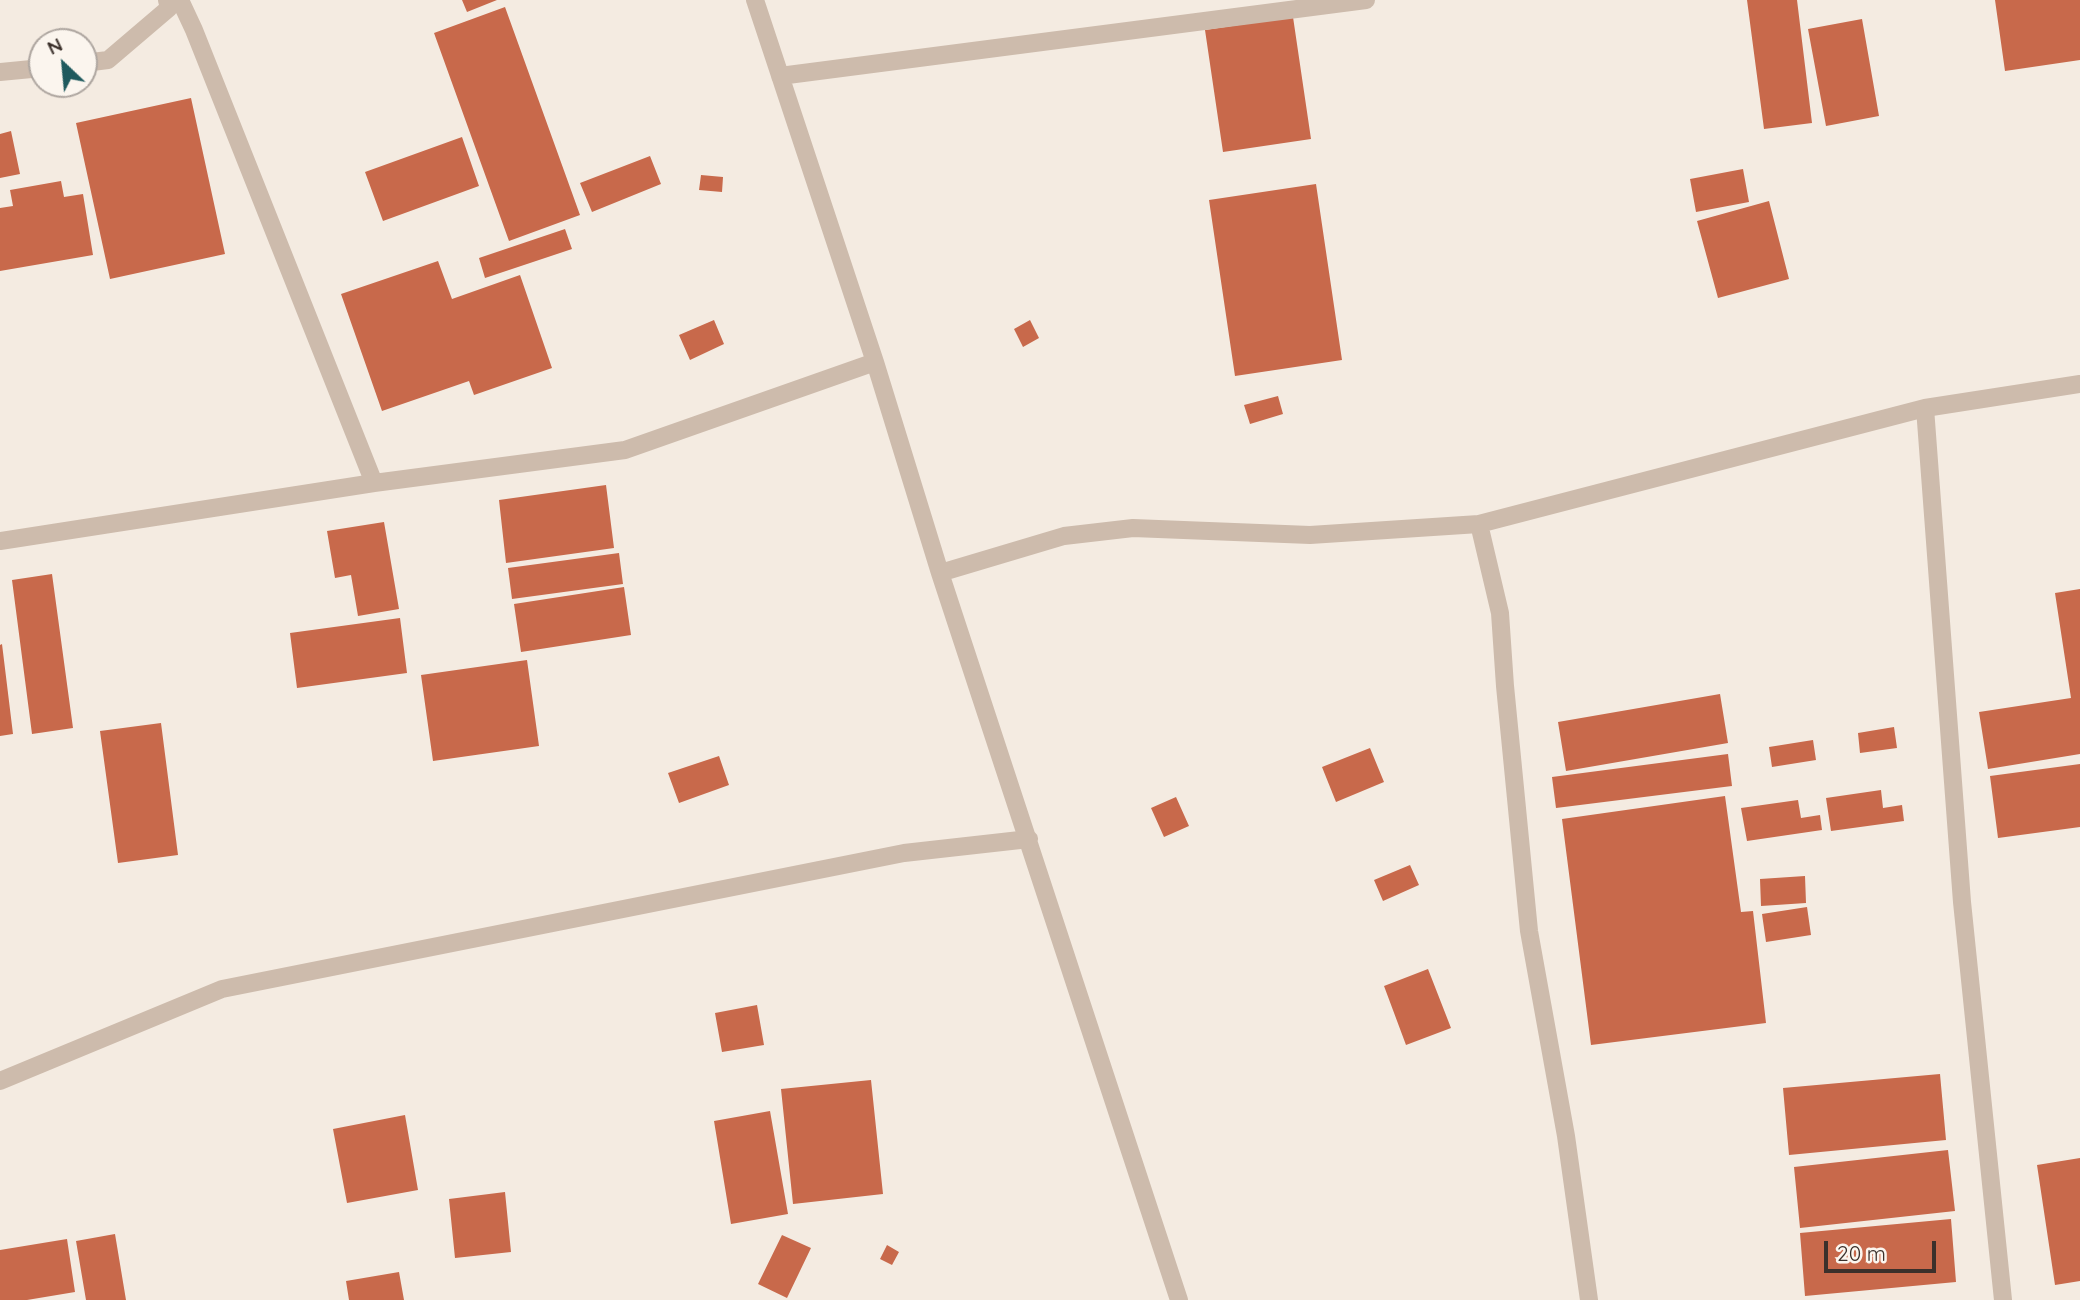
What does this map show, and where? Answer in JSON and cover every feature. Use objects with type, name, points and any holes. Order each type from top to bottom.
[{"type":"street","points":[[98,62],[108,61],[169,8],[167,0]]},
{"type":"street","points":[[180,0],[374,483]]},
{"type":"street","points":[[755,0],[1179,1300]]},
{"type":"street","points":[[780,76],[1366,0]]},
{"type":"street","points":[[0,72],[28,69]]},
{"type":"street","points":[[0,541],[374,483],[625,450],[875,362]]},
{"type":"street","points":[[940,573],[1064,536],[1133,528],[1310,535],[1479,524],[1925,408],[2080,384]]},
{"type":"street","points":[[1925,408],[1962,902],[2003,1300]]},
{"type":"street","points":[[1479,524],[1500,613],[1529,931],[1566,1136],[1589,1300]]},
{"type":"street","points":[[0,1081],[222,989],[904,853],[1029,839]]},
{"type":"building","points":[[462,0],[497,0],[467,12]]},
{"type":"building","points":[[1747,0],[1797,0],[1812,123],[1764,129]]},
{"type":"building","points":[[1995,0],[2080,0],[2080,60],[2005,71]]},
{"type":"building","points":[[505,7],[580,215],[509,241],[434,33]]},
{"type":"building","points":[[1293,17],[1311,139],[1223,152],[1205,30]]},
{"type":"building","points":[[1862,19],[1879,116],[1826,126],[1808,29]]},
{"type":"building","points":[[191,98],[225,254],[110,279],[76,123]]},
{"type":"building","points":[[11,131],[20,174],[0,178],[0,134]]},
{"type":"building","points":[[462,137],[479,186],[383,221],[365,172]]},
{"type":"building","points":[[650,156],[661,184],[592,212],[580,183]]},
{"type":"building","points":[[1743,169],[1749,202],[1696,212],[1690,179]]},
{"type":"building","points":[[701,175],[723,177],[722,192],[699,190]]},
{"type":"building","points":[[61,181],[64,197],[83,194],[93,255],[0,271],[0,208],[13,206],[10,190]]},
{"type":"building","points":[[1316,184],[1342,360],[1235,376],[1209,200]]},
{"type":"building","points":[[1769,201],[1789,279],[1718,298],[1697,221]]},
{"type":"building","points":[[565,229],[572,249],[485,278],[479,258]]},
{"type":"building","points":[[438,261],[452,299],[520,275],[552,368],[474,395],[469,381],[382,411],[341,294]]},
{"type":"building","points":[[714,320],[724,344],[690,360],[679,335]]},
{"type":"building","points":[[1030,320],[1039,338],[1023,347],[1014,329]]},
{"type":"building","points":[[1278,396],[1283,414],[1250,424],[1244,405]]},
{"type":"building","points":[[606,485],[614,548],[506,563],[499,500]]},
{"type":"building","points":[[384,522],[399,609],[358,616],[351,575],[335,578],[327,531]]},
{"type":"building","points":[[619,553],[623,584],[512,599],[508,568]]},
{"type":"building","points":[[52,574],[73,728],[32,734],[12,580]]},
{"type":"building","points":[[624,587],[631,635],[521,652],[514,604]]},
{"type":"building","points":[[2080,589],[2080,754],[1988,769],[1979,712],[2071,698],[2055,593]]},
{"type":"building","points":[[400,618],[407,673],[297,688],[290,633]]},
{"type":"building","points":[[2,644],[13,734],[0,736],[0,645]]},
{"type":"building","points":[[527,660],[539,746],[433,761],[421,675]]},
{"type":"building","points":[[1720,694],[1728,743],[1566,771],[1558,722]]},
{"type":"building","points":[[161,723],[178,855],[118,863],[100,731]]},
{"type":"building","points":[[1894,727],[1897,748],[1860,753],[1858,733]]},
{"type":"building","points":[[1813,740],[1816,760],[1772,767],[1769,747]]},
{"type":"building","points":[[1370,748],[1384,782],[1336,802],[1322,767]]},
{"type":"building","points":[[1728,754],[1732,786],[1556,808],[1552,777]]},
{"type":"building","points":[[719,756],[729,785],[679,803],[668,773]]},
{"type":"building","points":[[2080,764],[2080,827],[1998,838],[1990,776]]},
{"type":"building","points":[[1881,790],[1883,808],[1902,805],[1904,821],[1831,831],[1826,798]]},
{"type":"building","points":[[1725,796],[1741,912],[1753,911],[1766,1023],[1591,1045],[1562,819]]},
{"type":"building","points":[[1176,797],[1189,826],[1164,837],[1151,808]]},
{"type":"building","points":[[1798,800],[1801,818],[1820,815],[1822,830],[1747,841],[1741,808]]},
{"type":"building","points":[[1410,865],[1419,885],[1383,901],[1374,880]]},
{"type":"building","points":[[1805,876],[1806,903],[1761,906],[1760,879]]},
{"type":"building","points":[[1807,907],[1811,935],[1766,942],[1762,914]]},
{"type":"building","points":[[1428,969],[1451,1028],[1406,1045],[1384,986]]},
{"type":"building","points":[[757,1005],[764,1045],[722,1052],[715,1013]]},
{"type":"building","points":[[1940,1074],[1946,1140],[1789,1155],[1783,1088]]},
{"type":"building","points":[[871,1080],[883,1194],[793,1204],[781,1089]]},
{"type":"building","points":[[770,1111],[788,1214],[731,1224],[714,1121]]},
{"type":"building","points":[[405,1115],[418,1190],[347,1203],[333,1129]]},
{"type":"building","points":[[1948,1150],[1955,1211],[1800,1228],[1794,1167]]},
{"type":"building","points":[[2080,1158],[2080,1281],[2055,1285],[2037,1165]]},
{"type":"building","points":[[505,1192],[511,1252],[455,1258],[449,1199]]},
{"type":"building","points":[[1951,1219],[1956,1282],[1805,1296],[1800,1233]]},
{"type":"building","points":[[115,1234],[126,1300],[86,1300],[76,1241]]},
{"type":"building","points":[[782,1235],[811,1248],[787,1298],[758,1284]]},
{"type":"building","points":[[67,1239],[75,1292],[27,1300],[0,1300],[0,1250]]},
{"type":"building","points":[[887,1245],[899,1252],[892,1265],[880,1259]]},
{"type":"building","points":[[399,1272],[404,1300],[349,1300],[346,1281]]}]
